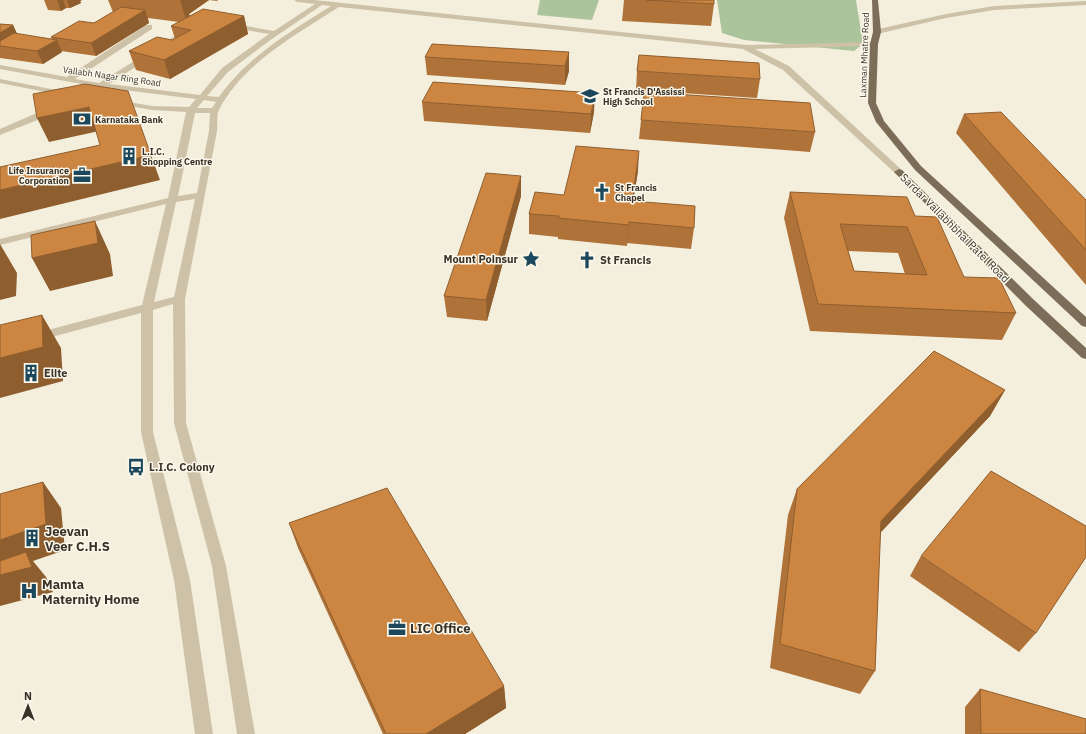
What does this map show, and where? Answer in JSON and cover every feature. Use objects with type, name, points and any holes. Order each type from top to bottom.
[{"type":"main road","name":"Laxman Mhatre Road","points":[[875,0],[877,32],[874,44],[872,103],[880,122],[918,168]]},
{"type":"main road","name":"Sardar Vallabhbhai Patel Road","points":[[898,172],[918,168],[1086,323]]},
{"type":"main road","name":"Sardar Vallabhbhai Patel Road","points":[[898,172],[1029,302],[1086,355]]},
{"type":"street","points":[[297,0],[338,6],[390,8],[745,47],[874,44]]},
{"type":"street","points":[[204,734],[182,580],[147,432],[147,308],[172,200],[190,110],[225,70],[274,33],[321,3]]},
{"type":"street","points":[[877,32],[946,16],[994,8],[1086,3]]},
{"type":"street","points":[[246,734],[220,566],[180,423],[178,299],[201,195],[213,131],[214,111],[234,82],[260,57],[286,38],[338,6]]},
{"type":"street","points":[[225,24],[274,33]]},
{"type":"street","points":[[101,85],[194,26]]},
{"type":"street","points":[[68,80],[149,27]]},
{"type":"street","points":[[745,47],[786,68],[898,172]]},
{"type":"street","name":"Vallabh Nagar Ring Road","points":[[0,67],[101,85],[222,100]]},
{"type":"street","points":[[38,88],[57,78]]},
{"type":"street","points":[[0,81],[75,95],[42,115],[0,132]]},
{"type":"street","points":[[106,101],[152,108],[214,111]]},
{"type":"street","points":[[0,242],[172,200],[201,195]]},
{"type":"street","points":[[23,341],[178,299]]},
{"type":"green space","points":[[540,0],[599,0],[592,20],[537,15]]},
{"type":"green space","points":[[717,0],[856,0],[863,44],[854,51],[744,40],[722,33]]},
{"type":"building","points":[[646,0],[714,0],[714,4]]},
{"type":"building","points":[[121,7],[145,10],[91,43],[51,37],[79,21],[94,23]]},
{"type":"building","points":[[203,9],[244,16],[164,60],[129,51],[157,37],[172,40],[191,30],[171,26]]},
{"type":"building","points":[[0,24],[13,25],[0,33]]},
{"type":"building","points":[[14,33],[57,40],[37,51],[0,46],[0,41]]},
{"type":"building","points":[[432,44],[569,52],[565,66],[425,57]]},
{"type":"building","points":[[639,55],[759,63],[760,79],[637,71]]},
{"type":"building","points":[[433,82],[595,93],[591,114],[422,102]]},
{"type":"building","points":[[85,84],[128,91],[151,155],[0,190],[0,167],[100,145],[89,107],[37,118],[33,94]]},
{"type":"building","points":[[644,92],[810,103],[815,132],[641,120]]},
{"type":"building","points":[[1001,112],[1086,200],[1086,250],[964,114]]},
{"type":"building","points":[[576,146],[639,151],[632,201],[695,206],[694,228],[629,222],[629,225],[558,218],[559,216],[529,214],[535,192],[564,195]]},
{"type":"building","points":[[486,173],[521,176],[486,300],[444,296]]},
{"type":"building","points":[[790,192],[907,197],[915,216],[937,217],[964,277],[999,278],[1016,313],[818,304]],"holes":[[[840,224],[907,227],[927,275],[854,271]]]},
{"type":"building","points":[[95,221],[98,243],[32,258],[31,235]]},
{"type":"building","points":[[42,315],[43,347],[0,358],[0,325]]},
{"type":"building","points":[[934,351],[1005,390],[881,521],[875,671],[780,644],[797,489]]},
{"type":"building","points":[[991,471],[1086,526],[1086,557],[1036,633],[921,556]]},
{"type":"building","points":[[43,482],[46,524],[0,540],[0,494]]},
{"type":"building","name":"LIC Office","points":[[387,488],[504,686],[426,734],[386,734],[289,523]]},
{"type":"building","points":[[26,552],[32,567],[0,575],[0,561]]},
{"type":"building","points":[[980,689],[1086,719],[1086,734],[981,734]]},
{"type":"place","name":"St Francis D'Assissi High School","points":[[590,96]]},
{"type":"place","name":"Karnataka Bank","points":[[82,119]]},
{"type":"place","name":"L.I.C. Shopping Centre","points":[[129,156]]},
{"type":"place","name":"Life Insurance Corporation","points":[[82,175]]},
{"type":"place","name":"St Francis Chapel","points":[[602,192]]},
{"type":"place","name":"Mount Poinsur","points":[[531,259]]},
{"type":"place","name":"St Francis","points":[[587,260]]},
{"type":"place","name":"Elite","points":[[31,373]]},
{"type":"place","name":"L.I.C. Colony","points":[[136,467]]},
{"type":"place","name":"Jeevan Veer C.H.S","points":[[32,538]]},
{"type":"place","name":"Mamta Maternity Home","points":[[29,591]]},
{"type":"place","name":"LIC Office","points":[[397,628]]}]
